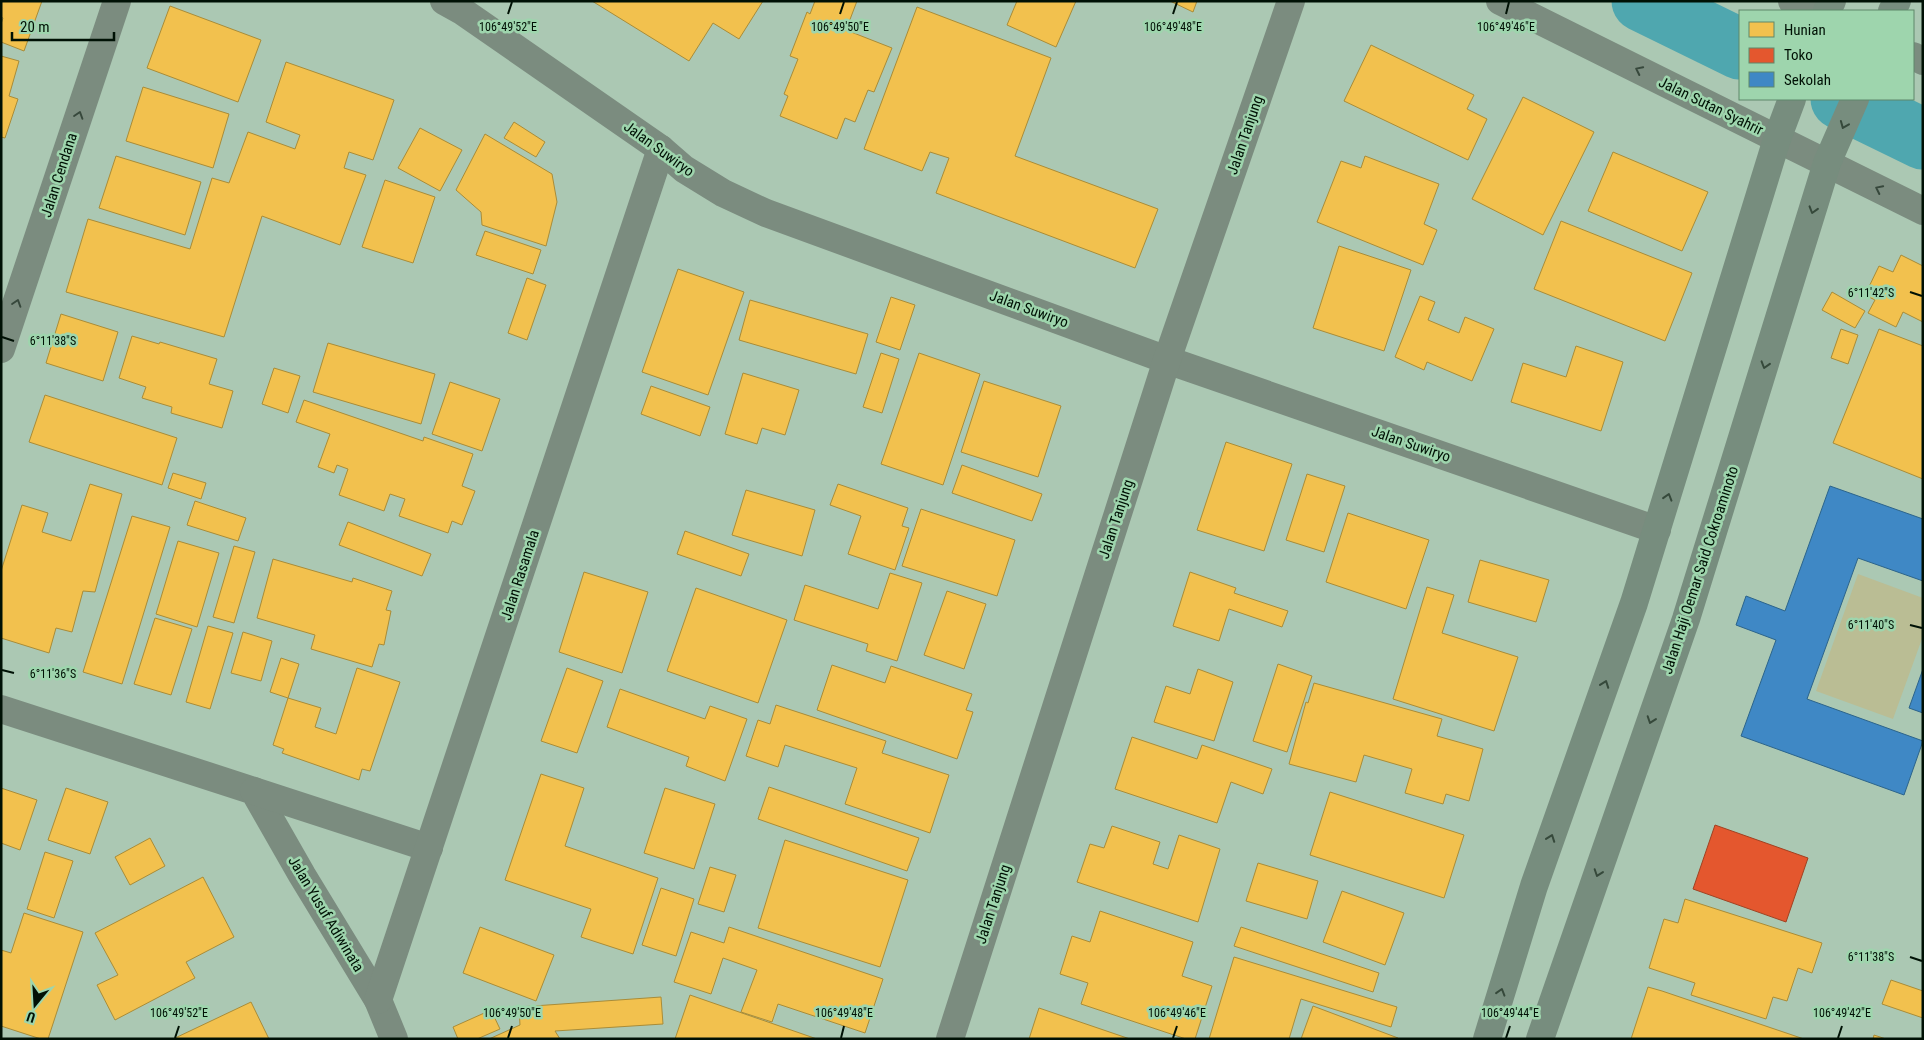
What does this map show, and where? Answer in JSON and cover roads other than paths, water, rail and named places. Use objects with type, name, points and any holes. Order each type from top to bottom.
[{"type":"main road","points":[[1487,1039],[1534,886],[1658,530],[1779,134],[1792,100]]},
{"type":"main road","name":"Jalan Haji Oemar Said Cokroaminoto","points":[[1540,1039],[1686,619],[1831,157],[1855,100]]},
{"type":"street","name":"Jalan Cendana","points":[[1,349],[117,1]]},
{"type":"street","name":"Jalan Suwiryo","points":[[444,1],[470,16],[660,149],[684,169],[715,188],[766,213],[1167,360],[1658,530]]},
{"type":"street","name":"Jalan Tanjung","points":[[950,1039],[1167,360],[1291,1]]},
{"type":"street","name":"Jalan Sutan Syahrir","points":[[1500,1],[1831,157],[1923,211]]},
{"type":"street","points":[[1792,1],[1812,10]]},
{"type":"street","name":"Jalan Rasamala","points":[[378,1000],[660,149]]},
{"type":"street","points":[[1,709],[428,848]]},
{"type":"street","name":"Jalan Yusuf Adiwinata","points":[[254,792],[378,1000],[394,1039]]},
{"type":"waterway","points":[[1642,1],[1739,49]]},
{"type":"waterway","points":[[1843,100],[1923,139]]}]
